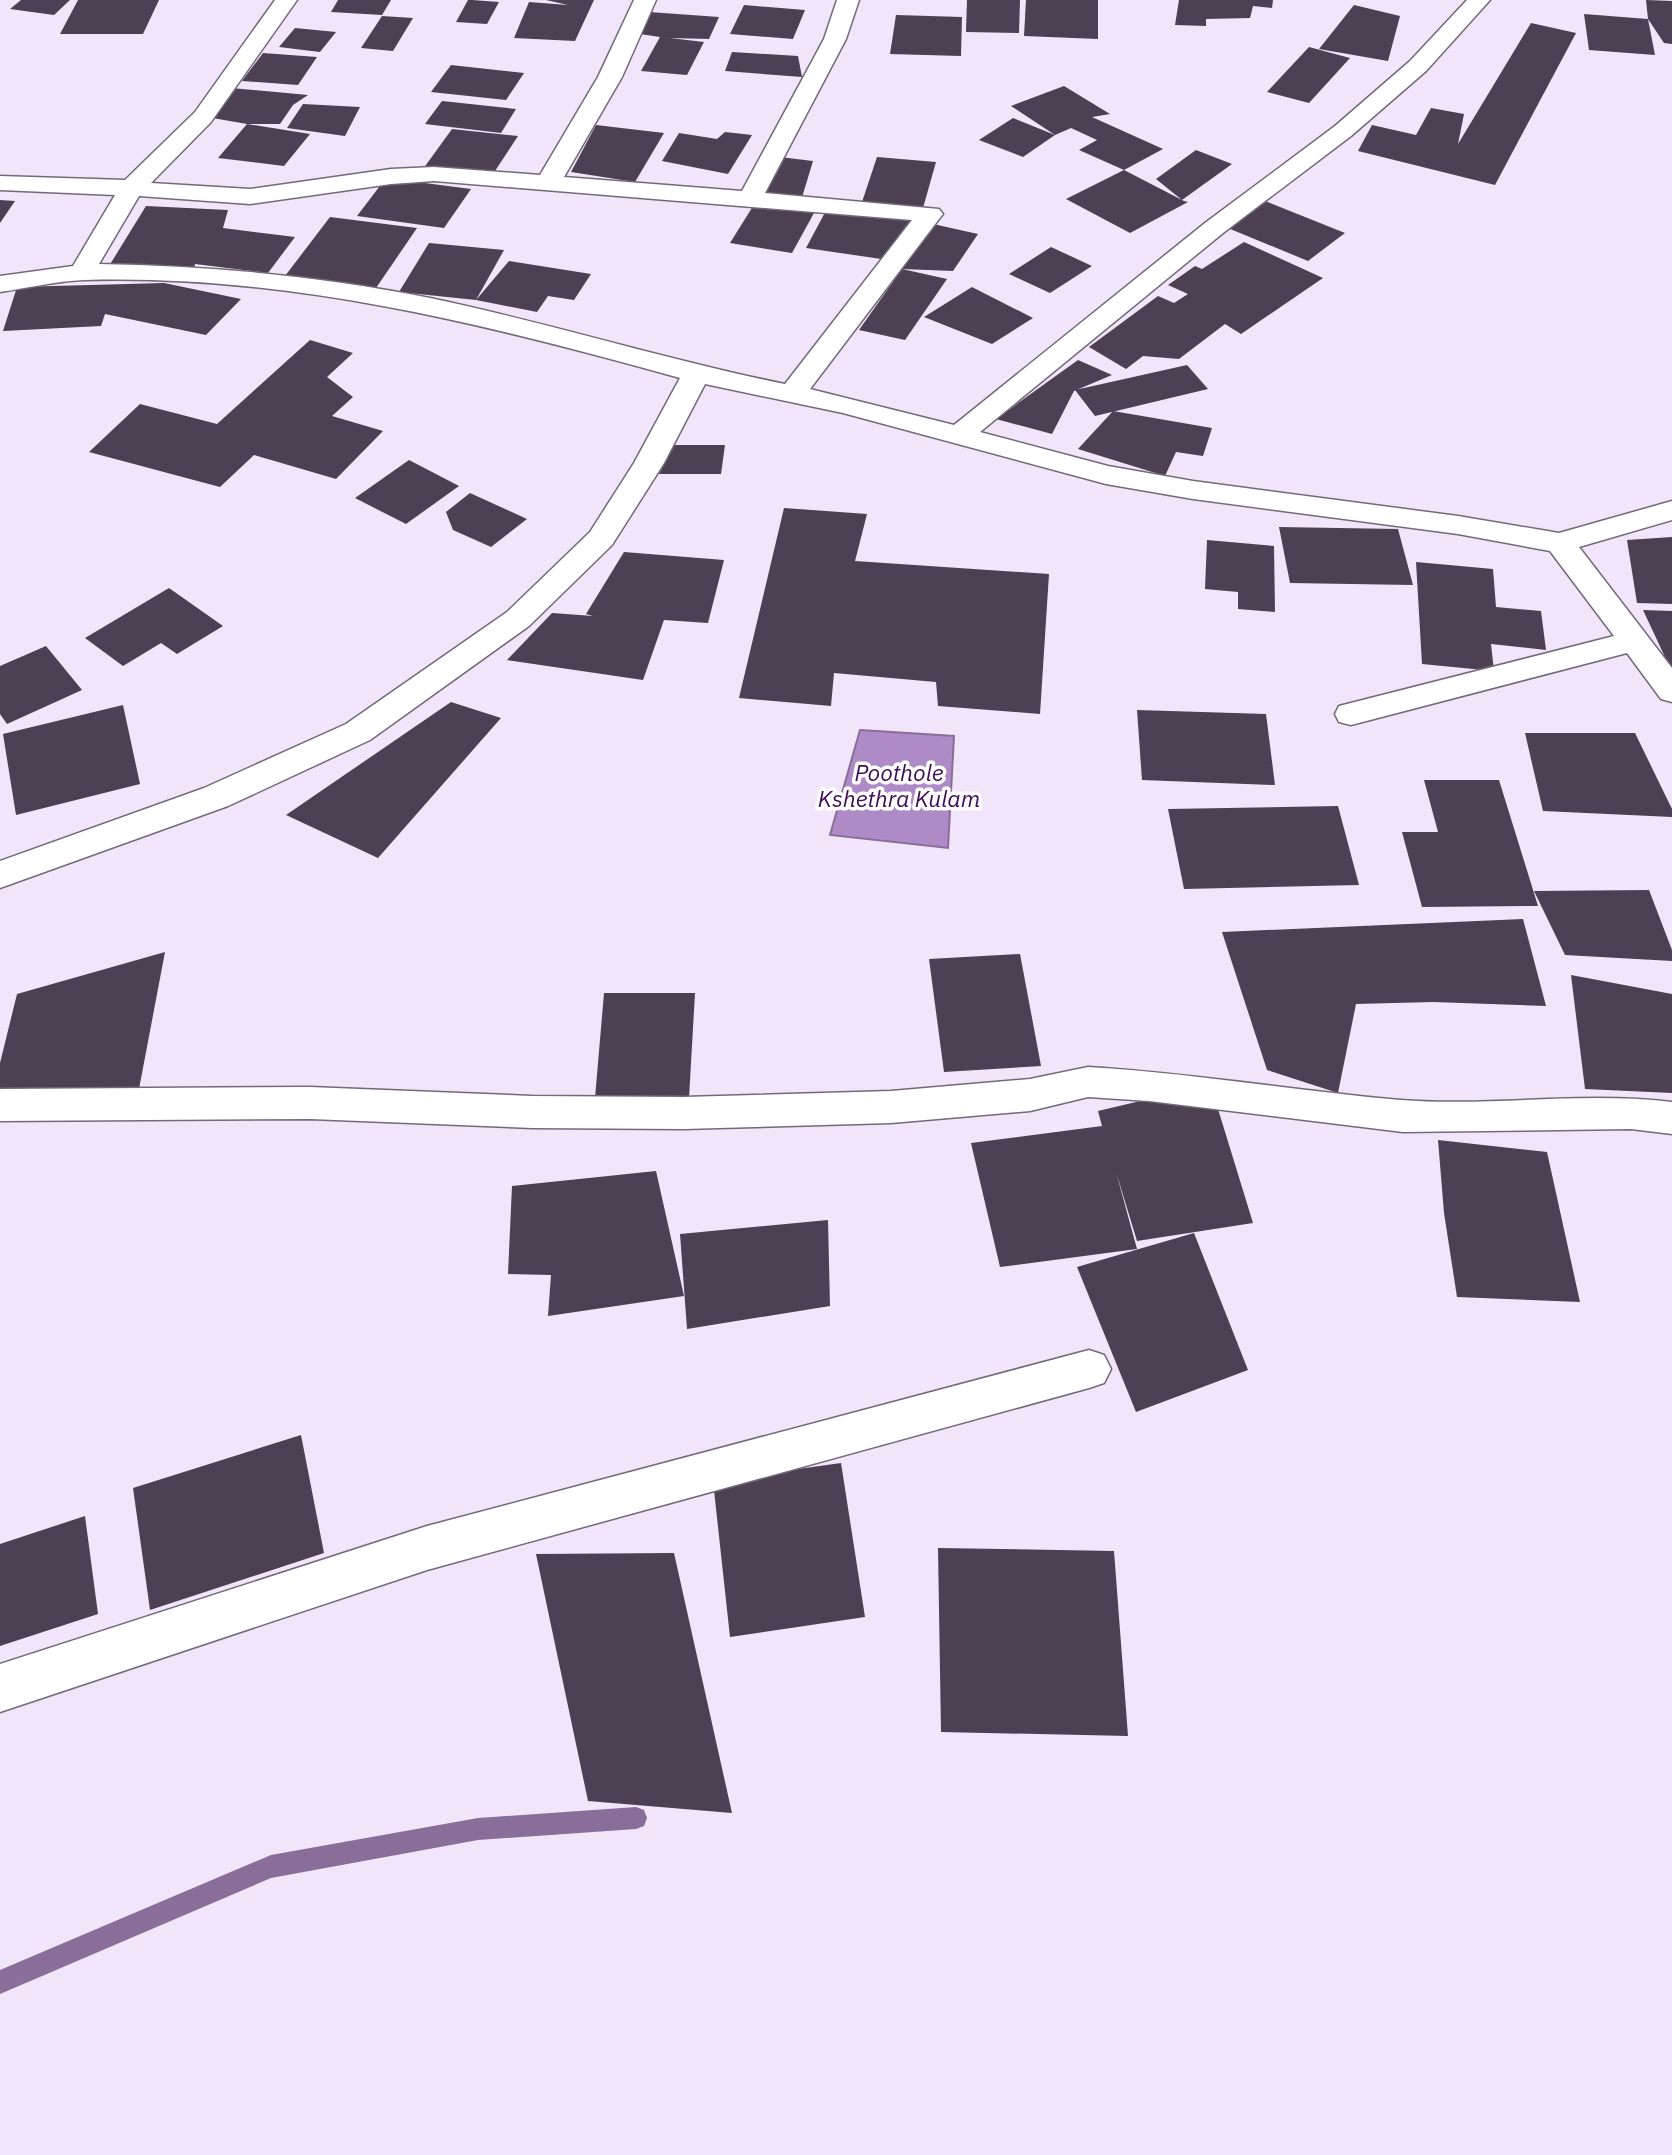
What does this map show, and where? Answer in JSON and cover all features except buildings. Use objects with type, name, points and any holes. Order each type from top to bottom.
[{"type":"street","points":[[82,272],[131,188],[203,117],[286,0]]},
{"type":"street","points":[[548,183],[610,77],[645,0]]},
{"type":"street","points":[[750,199],[835,39],[848,0]]},
{"type":"street","points":[[959,435],[1214,228],[1343,131],[1418,66],[1479,0]]},
{"type":"street","points":[[0,183],[131,188],[235,197],[293,191],[389,174],[434,174],[930,214],[793,394]]},
{"type":"street","points":[[0,284],[82,272],[193,274],[261,280],[429,306],[571,339],[696,374],[793,394],[959,435],[1106,475],[1194,491],[1458,525],[1560,543],[1672,510]]},
{"type":"street","points":[[0,875],[216,796],[358,732],[518,619],[601,538],[649,463],[696,374]]},
{"type":"street","points":[[1560,543],[1672,691]]},
{"type":"street","points":[[1351,714],[1634,642]]},
{"type":"street","points":[[0,1105],[310,1103],[532,1112],[684,1113],[891,1107],[1030,1095],[1088,1082],[1149,1086],[1403,1116],[1631,1113],[1672,1118]]},
{"type":"street","points":[[0,1688],[428,1548],[1089,1368]]},
{"type":"water","name":"Poothole Kshethra Kulam","points":[[860,730],[954,736],[948,848],[830,835]]},
{"type":"waterway","points":[[0,1982],[271,1867],[478,1829],[636,1818]]}]
